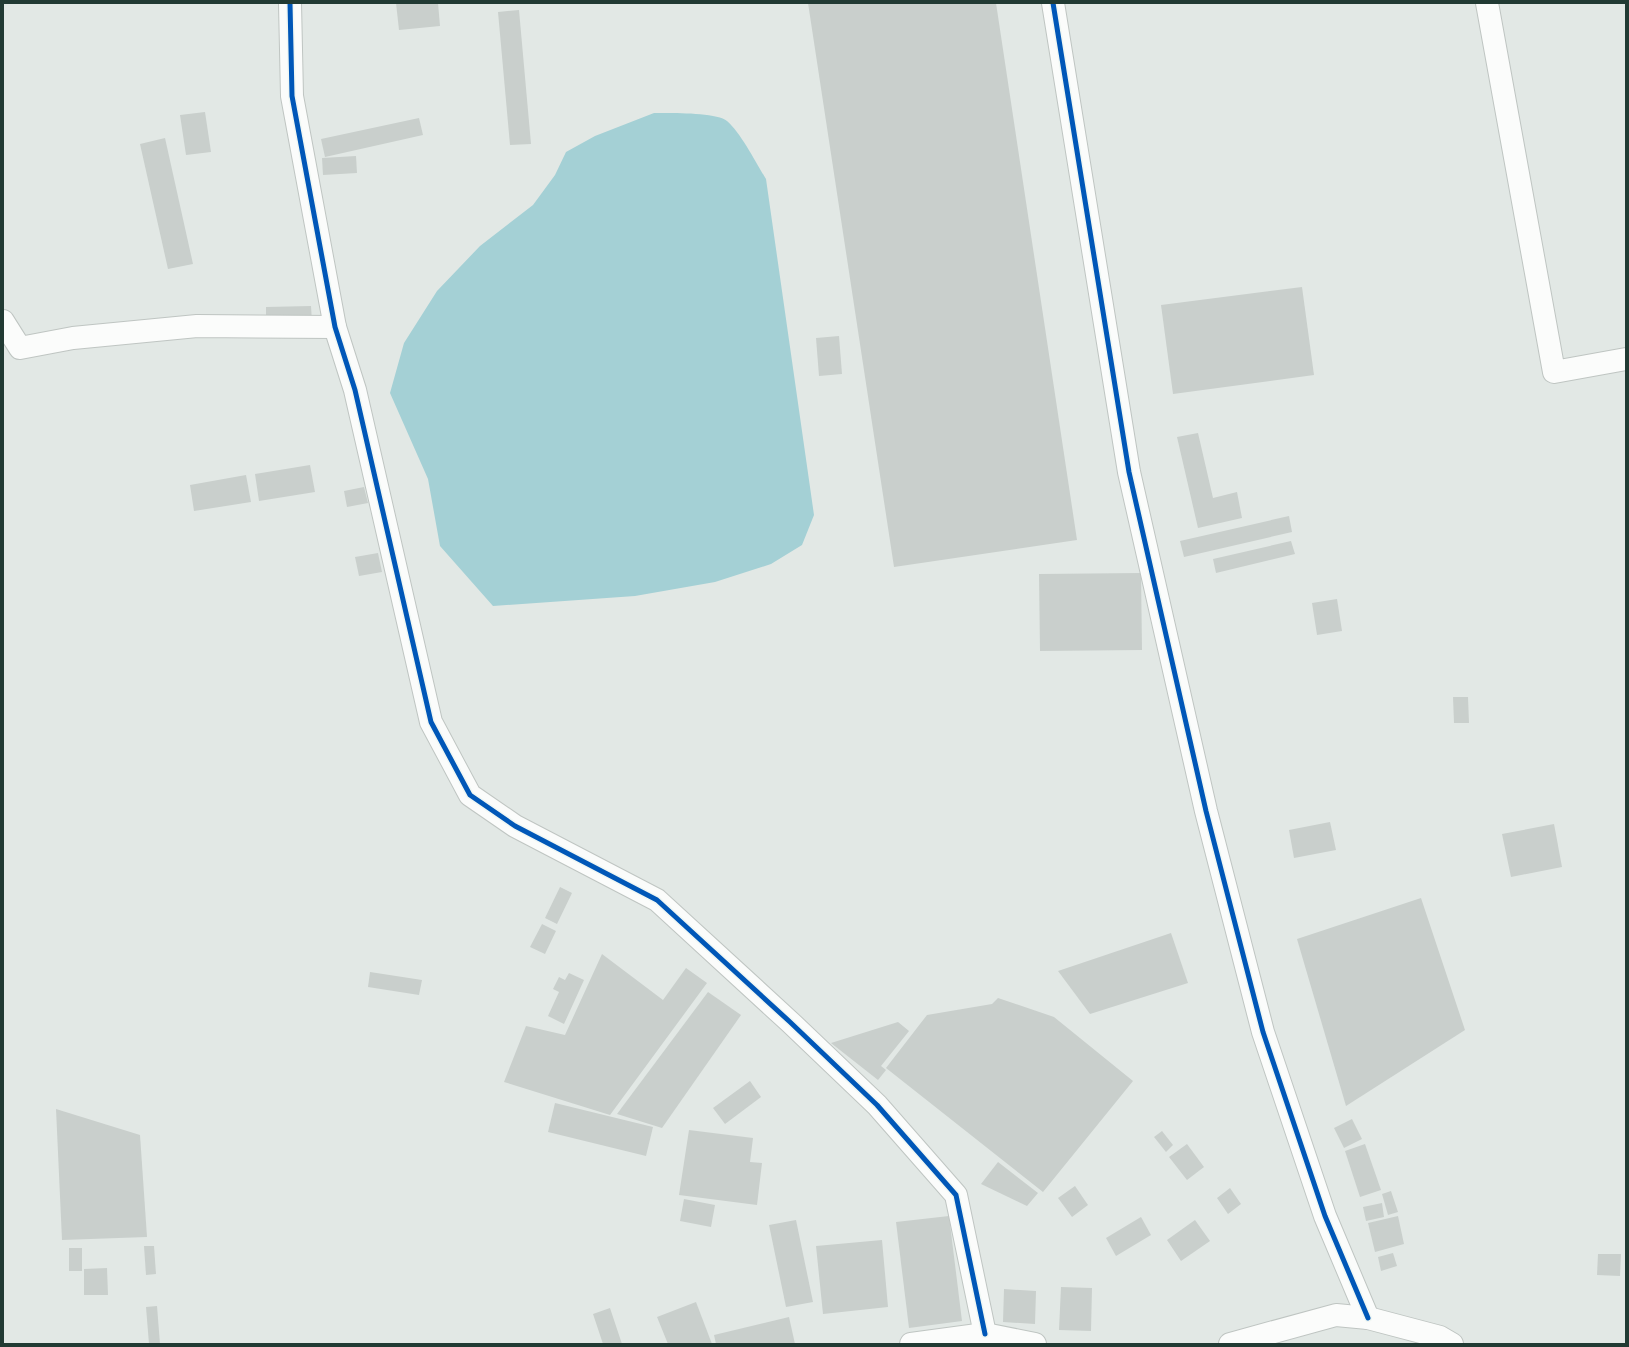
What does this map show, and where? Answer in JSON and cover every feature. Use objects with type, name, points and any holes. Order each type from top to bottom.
[{"type":"street","points":[[290,3],[292,96],[335,327],[355,390],[431,722],[470,795],[515,826],[657,900],[790,1022],[876,1105],[956,1195],[985,1334]]},
{"type":"street","points":[[1053,3],[1129,472],[1206,810],[1263,1032],[1325,1216],[1368,1318]]},
{"type":"street","points":[[1487,3],[1554,372],[1626,358]]},
{"type":"street","points":[[3,321],[20,348],[73,338],[197,326],[335,327]]},
{"type":"street","points":[[1230,1344],[1336,1315],[1368,1318],[1440,1337],[1452,1344]]},
{"type":"street","points":[[911,1344],[985,1334],[1035,1344]]},
{"type":"water","points":[[654,113],[681,113],[722,118],[732,126],[743,140],[766,179],[814,515],[802,545],[771,564],[715,582],[635,596],[493,606],[440,546],[428,479],[390,393],[404,343],[437,291],[480,246],[533,205],[555,175],[566,152],[595,136]]},
{"type":"building","points":[[396,3],[438,3],[440,26],[399,30]]},
{"type":"building","points":[[808,3],[996,3],[1077,540],[894,567]]},
{"type":"building","points":[[519,10],[531,144],[510,145],[498,12]]},
{"type":"building","points":[[205,112],[211,152],[186,155],[180,115]]},
{"type":"building","points":[[419,118],[423,135],[325,157],[321,139]]},
{"type":"building","points":[[165,138],[193,264],[168,269],[140,144]]},
{"type":"building","points":[[356,156],[357,173],[323,175],[322,158]]},
{"type":"building","points":[[1302,287],[1314,375],[1173,394],[1161,305]]},
{"type":"building","points":[[311,306],[312,322],[266,323],[266,307]]},
{"type":"building","points":[[839,336],[842,374],[819,376],[816,338]]},
{"type":"building","points":[[1198,433],[1213,498],[1237,492],[1242,518],[1198,528],[1177,437]]},
{"type":"building","points":[[310,465],[315,492],[259,501],[255,474]]},
{"type":"building","points":[[246,475],[251,502],[194,511],[190,485]]},
{"type":"building","points":[[364,487],[368,503],[347,507],[344,491]]},
{"type":"building","points":[[1289,516],[1292,532],[1184,557],[1180,541]]},
{"type":"building","points":[[1291,541],[1295,554],[1216,573],[1213,559]]},
{"type":"building","points":[[378,553],[382,572],[359,576],[355,557]]},
{"type":"building","points":[[1141,573],[1142,650],[1040,651],[1039,574]]},
{"type":"building","points":[[1337,599],[1342,631],[1317,635],[1312,603]]},
{"type":"building","points":[[1453,697],[1468,697],[1469,723],[1454,723]]},
{"type":"building","points":[[1330,822],[1336,850],[1294,858],[1289,830]]},
{"type":"building","points":[[1554,824],[1562,867],[1511,877],[1502,834]]},
{"type":"building","points":[[560,887],[572,893],[557,924],[545,918]]},
{"type":"building","points":[[1421,898],[1465,1030],[1346,1106],[1297,939]]},
{"type":"building","points":[[542,924],[556,931],[545,954],[530,947]]},
{"type":"building","points":[[1171,933],[1188,983],[1090,1014],[1058,971]]},
{"type":"building","points":[[602,954],[663,1000],[686,968],[707,983],[610,1115],[504,1082],[526,1026],[565,1035]]},
{"type":"building","points":[[370,972],[422,980],[419,995],[368,987]]},
{"type":"building","points":[[569,973],[584,980],[564,1024],[548,1016],[559,992],[553,989],[559,977],[565,980]]},
{"type":"building","points":[[708,992],[741,1015],[662,1128],[617,1114]]},
{"type":"building","points":[[998,998],[1054,1017],[1133,1081],[1043,1192],[886,1068],[927,1015],[992,1004]]},
{"type":"building","points":[[898,1022],[909,1031],[881,1066],[886,1070],[878,1080],[831,1043]]},
{"type":"building","points":[[750,1081],[761,1097],[725,1124],[713,1108]]},
{"type":"building","points":[[555,1103],[653,1127],[646,1156],[548,1132]]},
{"type":"building","points":[[56,1109],[140,1135],[147,1237],[62,1240]]},
{"type":"building","points":[[1352,1119],[1362,1139],[1344,1148],[1334,1128]]},
{"type":"building","points":[[689,1130],[753,1138],[750,1162],[762,1163],[757,1205],[679,1195]]},
{"type":"building","points":[[1162,1131],[1173,1145],[1166,1152],[1154,1137]]},
{"type":"building","points":[[1187,1144],[1204,1167],[1187,1180],[1169,1157]]},
{"type":"building","points":[[1365,1144],[1381,1190],[1360,1197],[1345,1151]]},
{"type":"building","points":[[998,1162],[1038,1193],[1027,1206],[981,1184]]},
{"type":"building","points":[[1075,1186],[1088,1205],[1072,1217],[1058,1198]]},
{"type":"building","points":[[1230,1188],[1241,1204],[1228,1214],[1217,1198]]},
{"type":"building","points":[[1391,1191],[1398,1212],[1388,1215],[1382,1194]]},
{"type":"building","points":[[684,1199],[715,1205],[711,1227],[680,1221]]},
{"type":"building","points":[[1382,1203],[1384,1217],[1366,1221],[1363,1207]]},
{"type":"building","points":[[949,1216],[962,1321],[909,1328],[896,1222]]},
{"type":"building","points":[[1398,1216],[1404,1244],[1375,1252],[1368,1223]]},
{"type":"building","points":[[1141,1217],[1151,1235],[1116,1256],[1106,1238]]},
{"type":"building","points":[[796,1220],[813,1302],[786,1307],[769,1225]]},
{"type":"building","points":[[1195,1220],[1210,1241],[1181,1261],[1167,1240]]},
{"type":"building","points":[[882,1240],[888,1307],[823,1314],[816,1246]]},
{"type":"building","points":[[144,1246],[154,1246],[156,1274],[146,1275]]},
{"type":"building","points":[[69,1248],[82,1248],[82,1271],[69,1271]]},
{"type":"building","points":[[1393,1253],[1397,1266],[1381,1271],[1378,1257]]},
{"type":"building","points":[[1598,1254],[1621,1254],[1620,1276],[1597,1275]]},
{"type":"building","points":[[107,1268],[108,1295],[84,1295],[84,1269]]},
{"type":"building","points":[[1061,1287],[1092,1288],[1091,1331],[1059,1330]]},
{"type":"building","points":[[1004,1289],[1036,1291],[1035,1324],[1003,1322]]},
{"type":"building","points":[[696,1302],[712,1344],[668,1344],[657,1317]]},
{"type":"building","points":[[157,1306],[160,1344],[149,1344],[146,1307]]},
{"type":"building","points":[[610,1308],[622,1344],[603,1344],[593,1314]]},
{"type":"building","points":[[789,1317],[795,1344],[716,1344],[714,1335]]},
{"type":"cycle path","points":[[290,3],[292,96],[335,327],[355,390],[431,722],[470,795],[515,826],[657,900],[790,1022],[877,1105],[956,1195],[985,1334]]},
{"type":"cycle path","points":[[1053,3],[1129,472],[1206,811],[1263,1032],[1325,1216],[1368,1318]]}]
